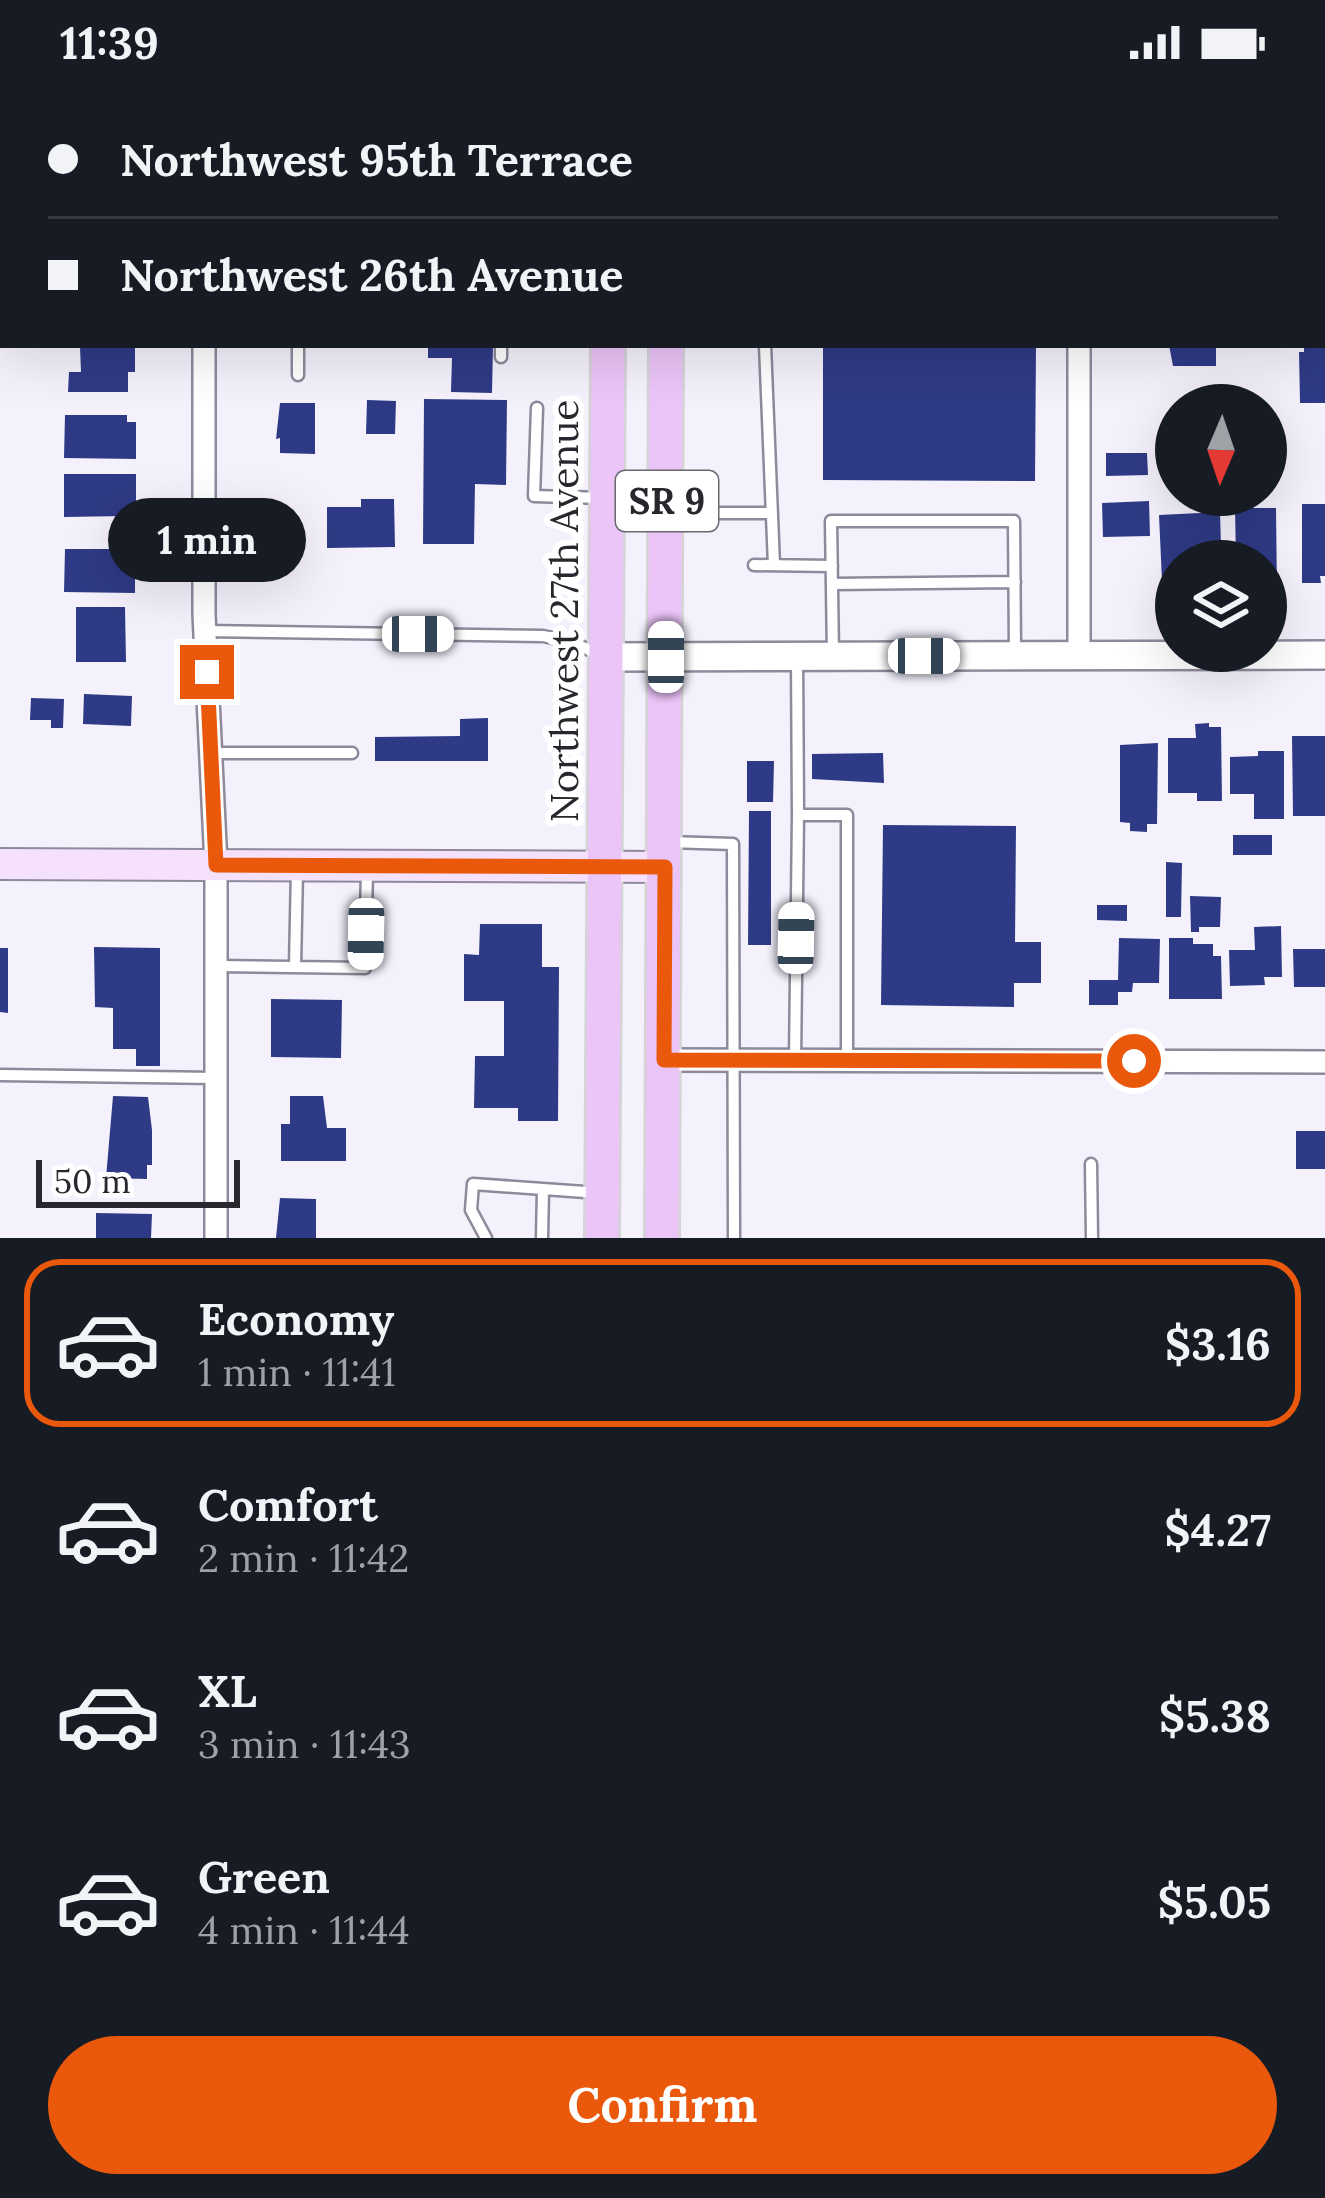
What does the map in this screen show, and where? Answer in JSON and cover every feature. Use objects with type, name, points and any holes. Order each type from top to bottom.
[{"type":"main road","name":"Northwest 27th Avenue","points":[[602,1238],[608,348]]},
{"type":"main road","name":"SR 9","points":[[662,1238],[666,348]]},
{"type":"main road","points":[[0,864],[604,868],[665,854]]},
{"type":"street","points":[[204,348],[205,631],[216,865],[216,1238]]},
{"type":"street","points":[[1079,348],[1079,656]]},
{"type":"street","points":[[605,657],[1325,656]]},
{"type":"street","points":[[664,1060],[1325,1062]]},
{"type":"lane","points":[[298,348],[298,375]]},
{"type":"lane","points":[[765,348],[773,565]]},
{"type":"lane","points":[[537,408],[534,496],[606,497]]},
{"type":"lane","points":[[667,513],[772,513]]},
{"type":"lane","points":[[833,656],[831,521],[1014,521],[1016,656]]},
{"type":"lane","points":[[754,566],[832,566]]},
{"type":"lane","points":[[832,584],[1015,582]]},
{"type":"lane","points":[[205,631],[543,636],[572,642],[605,657]]},
{"type":"lane","points":[[795,1060],[797,656]]},
{"type":"lane","points":[[211,753],[352,753]]},
{"type":"lane","points":[[798,815],[847,815],[847,1060]]},
{"type":"lane","points":[[665,854],[733,844],[734,1238]]},
{"type":"lane","points":[[295,967],[297,866]]},
{"type":"lane","points":[[216,966],[365,968],[367,867]]},
{"type":"lane","points":[[0,1075],[216,1078]]},
{"type":"lane","points":[[1091,1164],[1092,1238]]},
{"type":"lane","points":[[486,1238],[471,1210],[473,1184],[602,1193]]},
{"type":"lane","points":[[542,1238],[543,1190]]},
{"type":"building","points":[[80,348],[135,348],[135,372],[128,372],[128,392],[68,392],[69,372],[81,372]]},
{"type":"building","points":[[428,348],[493,348],[492,393],[451,392],[452,358],[428,358]]},
{"type":"building","points":[[823,348],[1036,348],[1035,481],[823,480]]},
{"type":"building","points":[[1170,348],[1216,348],[1216,366],[1173,366]]},
{"type":"building","points":[[1304,348],[1325,348],[1325,403],[1300,403],[1299,352]]},
{"type":"building","points":[[424,399],[507,400],[506,485],[475,484],[474,544],[423,544]]},
{"type":"building","points":[[367,400],[396,401],[395,434],[366,434]]},
{"type":"building","points":[[280,403],[315,403],[315,454],[280,453],[280,438],[276,439]]},
{"type":"building","points":[[65,415],[127,415],[127,422],[136,422],[136,459],[64,458]]},
{"type":"building","points":[[1106,453],[1147,453],[1148,475],[1106,476]]},
{"type":"building","points":[[64,474],[136,474],[136,510],[126,510],[125,516],[64,517]]},
{"type":"building","points":[[361,499],[394,499],[395,547],[327,548],[327,507],[361,507]]},
{"type":"building","points":[[1149,501],[1150,536],[1103,537],[1102,503]]},
{"type":"building","points":[[1302,504],[1325,504],[1325,576],[1320,576],[1321,583],[1302,583]]},
{"type":"building","points":[[1159,516],[1220,516],[1221,540],[1160,540]]},
{"type":"building","points":[[1235,516],[1276,516],[1276,540],[1236,540]]},
{"type":"building","points":[[65,549],[125,549],[125,556],[135,556],[135,593],[64,592]]},
{"type":"building","points":[[76,607],[125,607],[126,662],[76,662]]},
{"type":"building","points":[[84,694],[132,696],[131,726],[83,724]]},
{"type":"building","points":[[31,698],[64,699],[63,728],[51,728],[51,720],[30,720]]},
{"type":"building","points":[[488,718],[488,761],[375,761],[375,737],[460,736],[460,719]]},
{"type":"building","points":[[1209,723],[1209,727],[1221,727],[1222,801],[1197,801],[1197,793],[1168,793],[1168,738],[1196,738],[1195,724]]},
{"type":"building","points":[[1292,736],[1325,736],[1325,816],[1293,816]]},
{"type":"building","points":[[1158,743],[1157,824],[1147,824],[1147,832],[1130,831],[1130,823],[1120,822],[1120,745]]},
{"type":"building","points":[[1258,751],[1284,751],[1284,819],[1254,819],[1254,794],[1230,794],[1230,757],[1258,756]]},
{"type":"building","points":[[883,753],[884,783],[812,779],[812,754]]},
{"type":"building","points":[[747,761],[774,761],[773,802],[747,802]]},
{"type":"building","points":[[749,811],[771,811],[771,945],[748,945]]},
{"type":"building","points":[[883,825],[1016,826],[1015,942],[1041,942],[1041,983],[1014,983],[1014,1007],[881,1005]]},
{"type":"building","points":[[1233,835],[1272,835],[1272,855],[1233,855]]},
{"type":"building","points":[[1166,862],[1182,863],[1181,917],[1166,917]]},
{"type":"building","points":[[1190,896],[1221,897],[1220,927],[1191,932]]},
{"type":"building","points":[[1097,905],[1127,905],[1127,921],[1097,920]]},
{"type":"building","points":[[480,924],[542,924],[542,967],[559,967],[558,1121],[518,1121],[518,1108],[474,1108],[475,1056],[504,1056],[504,1001],[464,1001],[464,954],[479,955]]},
{"type":"building","points":[[1281,926],[1282,977],[1264,977],[1265,985],[1230,986],[1229,950],[1255,950],[1254,927]]},
{"type":"building","points":[[1119,938],[1160,939],[1159,983],[1133,983],[1132,992],[1118,992],[1118,1005],[1089,1005],[1089,980],[1118,980]]},
{"type":"building","points":[[1169,938],[1213,944],[1213,956],[1221,956],[1222,999],[1169,999]]},
{"type":"building","points":[[94,947],[160,948],[160,1066],[136,1066],[136,1049],[113,1049],[113,1008],[95,1007]]},
{"type":"building","points":[[0,948],[8,948],[8,1013],[0,1012]]},
{"type":"building","points":[[1293,949],[1325,949],[1325,987],[1294,987]]},
{"type":"building","points":[[271,999],[342,1000],[341,1058],[271,1057]]},
{"type":"building","points":[[113,1096],[148,1097],[152,1165],[147,1165],[147,1179],[106,1178]]},
{"type":"building","points":[[290,1096],[323,1096],[327,1128],[346,1128],[346,1161],[281,1161],[281,1124],[290,1124]]},
{"type":"building","points":[[1296,1131],[1325,1131],[1325,1169],[1296,1169]]},
{"type":"building","points":[[280,1198],[316,1199],[316,1238],[276,1238]]},
{"type":"building","points":[[96,1213],[152,1214],[151,1238],[96,1238]]},
{"type":"route","points":[[207,672],[216,865],[665,867],[664,1060],[1134,1061]]}]
